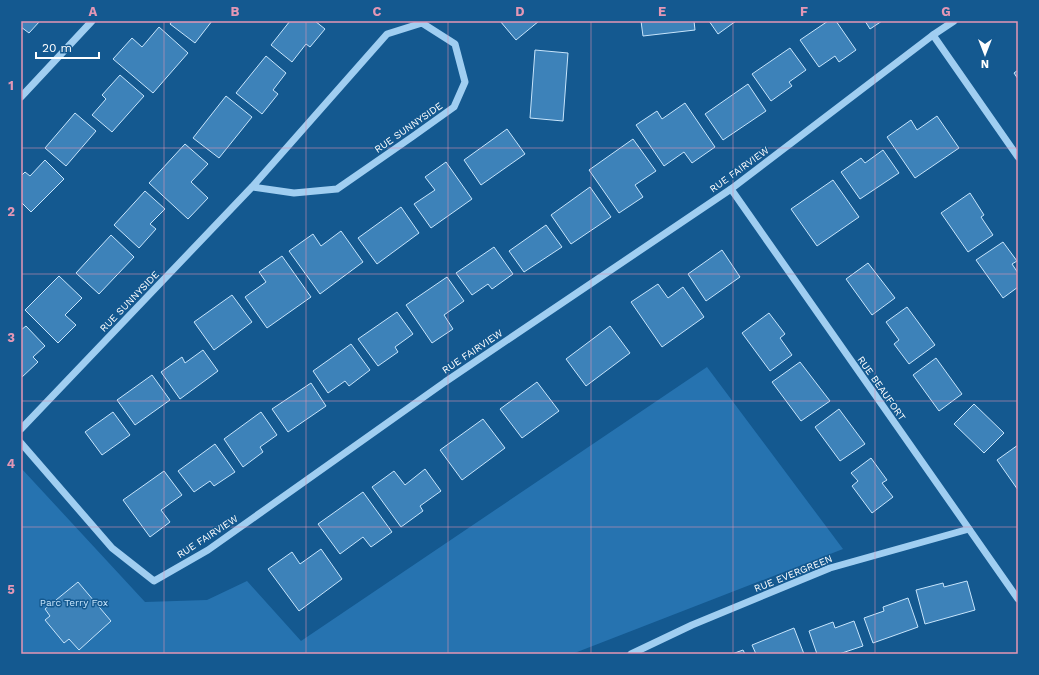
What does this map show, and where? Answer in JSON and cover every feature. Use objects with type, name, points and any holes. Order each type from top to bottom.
[{"type":"street","points":[[21,97],[92,21]]},
{"type":"street","name":"RUE FAIRVIEW","points":[[21,443],[112,548],[154,581],[208,550],[445,382],[731,189],[933,35],[954,21]]},
{"type":"street","name":"RUE SUNNYSIDE","points":[[21,429],[252,187],[387,34],[422,23],[455,44],[465,82],[454,107],[412,137],[337,189],[294,193],[252,187]]},
{"type":"street","points":[[933,35],[1018,157]]},
{"type":"street","name":"RUE BEAUFORT","points":[[731,189],[1018,599]]},
{"type":"street","name":"RUE EVERGREEN","points":[[631,654],[692,625],[830,568],[969,529]]},
{"type":"green space","name":"Parc Terry Fox","points":[[707,367],[843,549],[572,654],[21,654],[21,468],[145,602],[207,600],[247,581],[301,641]]},
{"type":"building","points":[[21,21],[40,21],[29,33],[21,27]]},
{"type":"building","points":[[172,21],[212,21],[195,43],[170,24]]},
{"type":"building","points":[[290,21],[315,21],[325,29],[310,47],[306,44],[292,62],[271,45]]},
{"type":"building","points":[[500,21],[539,21],[516,40]]},
{"type":"building","points":[[641,21],[694,21],[695,30],[643,36]]},
{"type":"building","points":[[709,21],[736,21],[718,34]]},
{"type":"building","points":[[828,21],[836,21],[856,50],[839,62],[835,56],[819,67],[800,40]]},
{"type":"building","points":[[865,21],[882,21],[870,29]]},
{"type":"building","points":[[159,27],[188,53],[153,93],[113,59],[132,38],[142,47]]},
{"type":"building","points":[[790,48],[806,70],[789,82],[792,86],[771,101],[752,74]]},
{"type":"building","points":[[535,50],[568,53],[563,121],[530,118]]},
{"type":"building","points":[[266,56],[286,73],[273,90],[278,94],[262,114],[236,93]]},
{"type":"building","points":[[1018,70],[1018,79],[1014,73]]},
{"type":"building","points":[[120,75],[144,96],[112,132],[92,115],[106,99],[102,95]]},
{"type":"building","points":[[748,84],[766,111],[723,140],[705,114]]},
{"type":"building","points":[[226,96],[252,117],[219,158],[193,138]]},
{"type":"building","points":[[685,103],[715,147],[692,163],[684,152],[664,166],[636,125],[657,111],[662,119]]},
{"type":"building","points":[[75,113],[96,131],[66,166],[45,148]]},
{"type":"building","points":[[937,116],[959,148],[915,178],[887,137],[911,120],[917,130]]},
{"type":"building","points":[[507,129],[525,154],[481,185],[464,160]]},
{"type":"building","points":[[633,139],[656,171],[635,185],[643,197],[619,213],[589,170]]},
{"type":"building","points":[[185,144],[208,164],[191,182],[208,198],[188,219],[149,183]]},
{"type":"building","points":[[883,150],[899,173],[860,199],[841,172],[861,158],[865,163]]},
{"type":"building","points":[[45,160],[64,179],[31,212],[21,202],[21,176],[25,172],[30,176]]},
{"type":"building","points":[[446,162],[472,199],[431,228],[414,204],[435,190],[425,177]]},
{"type":"building","points":[[833,180],[859,217],[817,246],[791,209]]},
{"type":"building","points":[[590,187],[611,217],[571,244],[551,215]]},
{"type":"building","points":[[145,191],[165,209],[150,224],[156,229],[139,248],[114,225]]},
{"type":"building","points":[[970,193],[984,215],[981,217],[993,235],[968,252],[941,213]]},
{"type":"building","points":[[401,207],[419,233],[377,264],[358,238]]},
{"type":"building","points":[[546,225],[562,247],[524,272],[509,251]]},
{"type":"building","points":[[341,231],[363,262],[320,294],[289,251],[313,234],[321,246]]},
{"type":"building","points":[[111,235],[134,257],[99,294],[76,273]]},
{"type":"building","points":[[1003,242],[1017,261],[1012,264],[1018,273],[1018,287],[1003,298],[976,260]]},
{"type":"building","points":[[494,247],[513,274],[492,289],[488,284],[472,295],[456,273]]},
{"type":"building","points":[[722,250],[740,277],[706,301],[688,274]]},
{"type":"building","points":[[282,256],[311,297],[267,328],[245,297],[266,282],[259,272]]},
{"type":"building","points":[[868,263],[895,298],[872,315],[846,279]]},
{"type":"building","points":[[59,276],[82,298],[65,315],[76,325],[58,343],[25,310]]},
{"type":"building","points":[[447,277],[464,301],[444,315],[453,329],[432,343],[406,305]]},
{"type":"building","points":[[658,284],[668,298],[683,287],[704,317],[662,347],[631,302]]},
{"type":"building","points":[[232,295],[252,322],[214,350],[194,322]]},
{"type":"building","points":[[907,307],[935,345],[909,364],[894,344],[899,340],[886,322]]},
{"type":"building","points":[[397,312],[413,334],[395,347],[398,352],[378,366],[358,339]]},
{"type":"building","points":[[769,313],[785,334],[780,338],[792,355],[770,371],[742,333]]},
{"type":"building","points":[[26,326],[45,346],[33,357],[38,362],[21,378],[21,330]]},
{"type":"building","points":[[610,326],[630,353],[586,386],[566,359]]},
{"type":"building","points":[[351,344],[370,370],[349,386],[345,381],[328,393],[313,371]]},
{"type":"building","points":[[203,350],[218,371],[180,399],[161,372],[182,357],[185,363]]},
{"type":"building","points":[[936,358],[962,394],[939,411],[913,375]]},
{"type":"building","points":[[800,362],[830,401],[801,421],[772,382]]},
{"type":"building","points":[[152,375],[170,400],[135,425],[117,400]]},
{"type":"building","points":[[537,382],[559,411],[522,438],[500,409]]},
{"type":"building","points":[[311,383],[326,406],[288,432],[272,409]]},
{"type":"building","points":[[974,404],[1004,433],[984,453],[954,424]]},
{"type":"building","points":[[839,409],[865,444],[840,461],[815,427]]},
{"type":"building","points":[[113,412],[130,435],[102,455],[85,432]]},
{"type":"building","points":[[261,412],[277,435],[260,447],[263,452],[243,467],[224,439]]},
{"type":"building","points":[[483,419],[505,448],[462,480],[440,450]]},
{"type":"building","points":[[215,444],[235,472],[214,486],[210,481],[194,492],[178,471]]},
{"type":"building","points":[[1018,445],[1018,490],[997,460]]},
{"type":"building","points":[[871,458],[887,480],[882,483],[893,497],[872,513],[852,486],[858,481],[851,473]]},
{"type":"building","points":[[425,469],[441,491],[420,506],[423,511],[401,527],[372,487],[394,471],[405,485]]},
{"type":"building","points":[[164,471],[182,495],[161,510],[170,522],[150,537],[123,500]]},
{"type":"building","points":[[363,492],[392,532],[371,547],[363,537],[340,554],[318,524]]},
{"type":"building","points":[[321,549],[342,579],[299,611],[268,569],[292,552],[300,564]]},
{"type":"building","points":[[967,581],[975,610],[925,624],[916,590],[943,583],[944,587]]},
{"type":"building","points":[[78,582],[111,621],[79,650],[69,639],[64,643],[45,620],[50,616],[45,609]]},
{"type":"building","points":[[908,598],[918,627],[873,643],[864,618],[884,611],[883,607]]},
{"type":"building","points":[[854,621],[863,646],[839,654],[817,654],[809,631],[833,622],[835,628]]},
{"type":"building","points":[[794,628],[804,654],[756,654],[752,645]]},
{"type":"building","points":[[743,650],[745,654],[732,654]]}]
